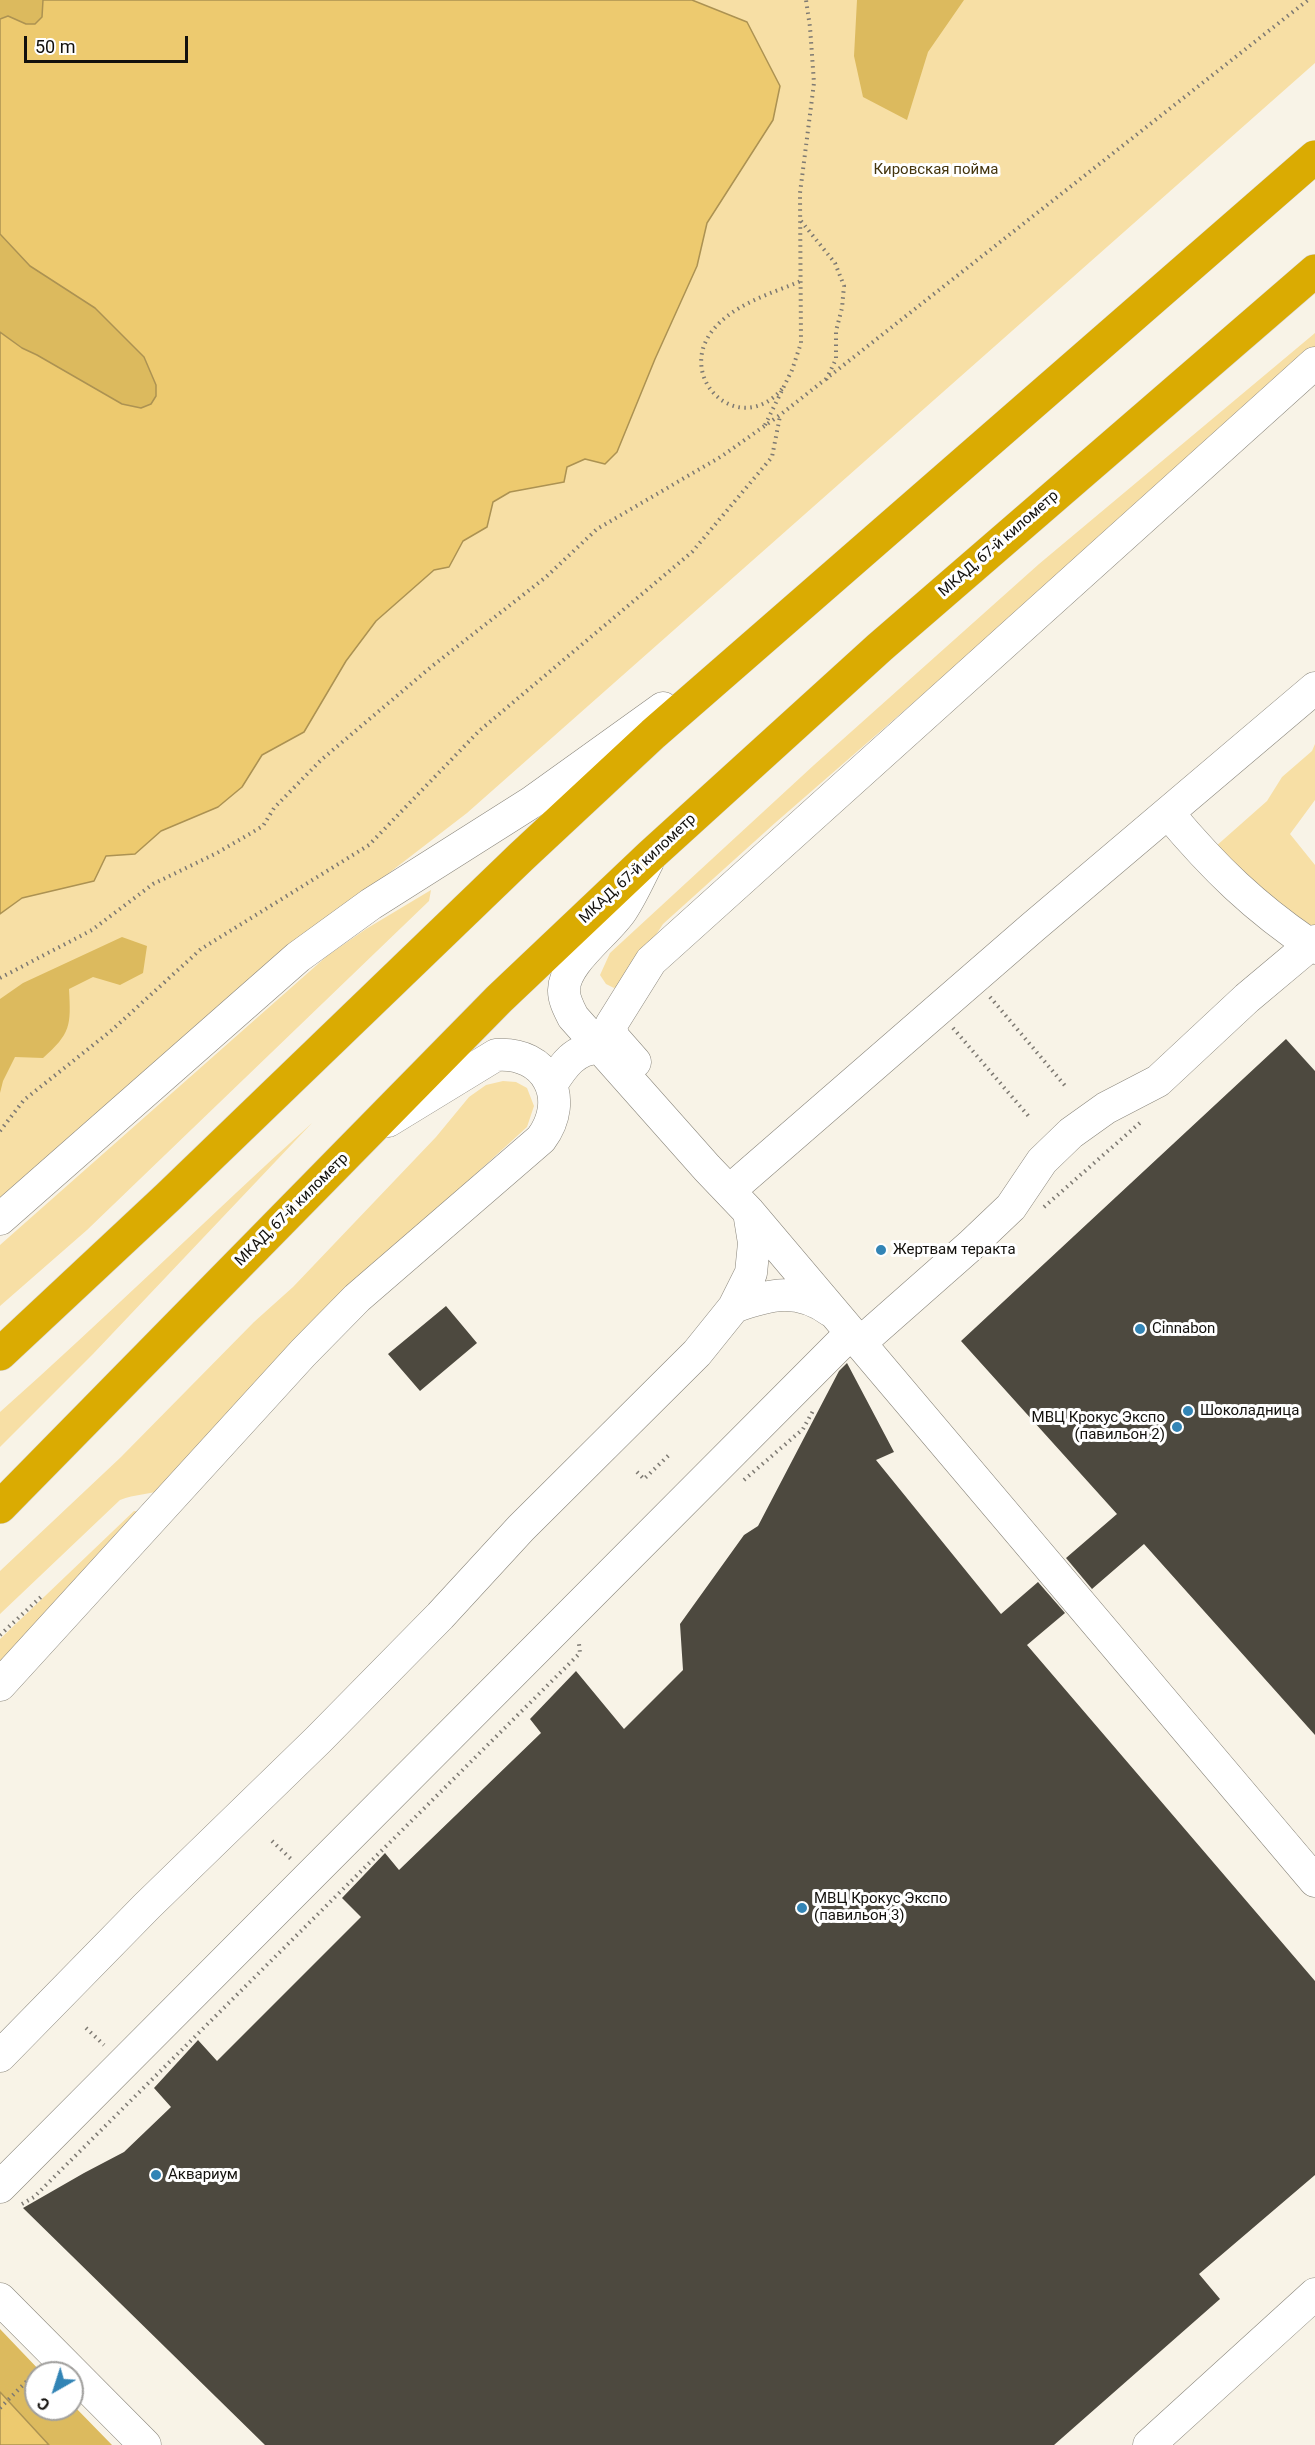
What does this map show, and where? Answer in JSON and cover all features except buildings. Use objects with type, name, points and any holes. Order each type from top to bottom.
[{"type":"highway","points":[[0,1354],[168,1197],[522,856],[653,734],[1315,158]]},
{"type":"highway","name":"МКАД, 67-й километр","points":[[0,1507],[499,999],[651,855],[880,647],[1315,271]]},
{"type":"street","points":[[707,1168],[692,1127],[613,1037],[611,1025],[614,1017],[651,962],[1315,363]]},
{"type":"street","points":[[0,1219],[298,957],[371,904],[532,802],[610,748],[798,607]]},
{"type":"street","points":[[739,1201],[1168,813],[1315,688]]},
{"type":"street","points":[[0,2187],[849,1330],[970,1246],[1011,1207],[1042,1161],[1071,1132],[1106,1108],[1158,1081],[1247,998],[1313,945],[1261,910],[1205,857],[1168,813]]},
{"type":"street","points":[[651,855],[622,910],[567,976],[563,990],[573,1017],[739,1201],[1315,1881]]},
{"type":"street","points":[[592,945],[580,981],[581,993],[593,1012],[608,1019],[614,1017]]},
{"type":"street","points":[[551,1085],[567,1062],[576,1054],[587,1048],[599,1048]]},
{"type":"street","points":[[0,1686],[341,1314],[541,1139],[554,1116],[555,1101],[551,1085],[541,1069],[526,1058],[507,1054],[496,1055],[367,1134]]},
{"type":"street","points":[[0,2056],[147,1906],[318,1740],[440,1616],[521,1528],[697,1353],[734,1307],[751,1273],[754,1243],[739,1201]]},
{"type":"street","points":[[734,1307],[756,1299],[779,1295],[798,1296],[815,1300],[849,1330]]},
{"type":"street","points":[[0,2284],[6,2306],[145,2445]]},
{"type":"street","points":[[1149,2445],[1315,2294]]},
{"type":"path","points":[[765,426],[786,384],[801,343],[800,193],[814,83],[806,0]]},
{"type":"path","points":[[0,978],[92,930],[153,884],[217,853],[262,826],[274,808],[321,760],[463,640],[546,577],[597,529],[722,456],[826,381],[1308,0]]},
{"type":"path","points":[[800,220],[835,263],[844,286],[842,308],[836,331],[836,359],[826,381]]},
{"type":"path","points":[[786,384],[768,402],[756,408],[732,407],[709,388],[703,374],[702,353],[710,334],[725,318],[749,302],[801,281]]},
{"type":"path","points":[[0,1131],[24,1100],[112,1030],[201,949],[369,845],[479,731],[692,552],[772,457],[780,415]]},
{"type":"path","points":[[985,990],[1067,1088]]},
{"type":"path","points":[[947,1021],[1031,1119]]},
{"type":"path","points":[[1035,1215],[1150,1114]]},
{"type":"path","points":[[637,1472],[644,1479],[670,1454]]},
{"type":"path","points":[[0,2408],[24,2385]]},
{"type":"green space","name":"Кировская пойма","points":[[692,0],[1315,0],[1315,63],[467,813],[294,946],[0,1207],[0,914],[22,898],[94,881],[106,856],[135,854],[161,831],[218,807],[242,787],[262,755],[304,732],[346,661],[376,621],[434,570],[449,567],[463,541],[487,527],[493,502],[510,492],[564,482],[567,467],[585,459],[617,452],[655,359],[697,266],[707,223],[773,120],[779,87],[747,22]]},
{"type":"green space","points":[[1315,333],[1315,353],[775,823],[663,924],[624,984],[614,988],[606,984],[600,975],[610,953],[814,765],[1039,564]]},
{"type":"green space","points":[[1315,744],[1315,800],[1290,834],[1315,865],[1315,926],[1304,925],[1215,847],[1267,801],[1282,777],[1312,751]]},
{"type":"green space","points":[[431,890],[429,901],[87,1230],[0,1306],[0,1245],[327,956],[366,929]]},
{"type":"green space","points":[[503,1081],[516,1082],[527,1088],[534,1106],[527,1127],[355,1284],[164,1489],[120,1500],[0,1614],[0,1571],[121,1457],[254,1322],[293,1287],[436,1137],[469,1097],[486,1085]]},
{"type":"green space","points":[[312,1123],[93,1354],[0,1447],[0,1412]]},
{"type":"green space","points":[[134,1511],[142,1512],[0,1668],[0,1639]]},
{"type":"shaded area","points":[[0,0],[43,0],[42,17],[35,24],[26,24],[8,16],[0,19]]},
{"type":"shaded area","points":[[43,0],[692,0],[747,22],[780,86],[773,120],[707,223],[697,266],[655,359],[617,452],[605,464],[585,459],[567,467],[564,482],[510,492],[493,502],[487,527],[463,541],[449,567],[434,570],[376,621],[346,661],[304,732],[262,755],[242,787],[218,807],[161,831],[135,854],[106,856],[94,881],[22,898],[0,914],[0,332],[22,348],[122,404],[141,408],[151,404],[156,396],[156,385],[144,357],[95,308],[30,266],[0,234],[0,19],[8,16],[26,24],[35,24],[42,17]]},
{"type":"shaded area","points":[[857,0],[964,0],[928,52],[907,120],[863,97],[854,56]]},
{"type":"shaded area","points":[[0,234],[30,266],[95,308],[144,357],[156,385],[156,396],[151,404],[141,408],[122,404],[22,348],[0,332]]},
{"type":"shaded area","points":[[122,937],[147,946],[143,973],[120,985],[93,977],[69,989],[70,1012],[64,1035],[43,1058],[15,1057],[3,1081],[0,1093],[0,999],[23,983]]},
{"type":"shaded area","points":[[0,2329],[31,2361],[24,2361],[24,2418],[0,2392]]},
{"type":"shaded area","points":[[0,2392],[24,2418],[24,2421],[27,2421],[49,2445],[0,2445]]},
{"type":"shaded area","points":[[84,2416],[112,2445],[49,2445],[27,2421],[84,2421]]},
{"type":"place","name":"Жертвам теракта","points":[[881,1250]]},
{"type":"place","name":"Cinnabon","points":[[1140,1329]]},
{"type":"place","name":"Шоколадница","points":[[1188,1411]]},
{"type":"place","name":"МВЦ Крокус Экспо (павильон 2)","points":[[1177,1427]]},
{"type":"place","name":"МВЦ Крокус Экспо (павильон 3)","points":[[802,1908]]},
{"type":"place","name":"Аквариум","points":[[156,2175]]}]
